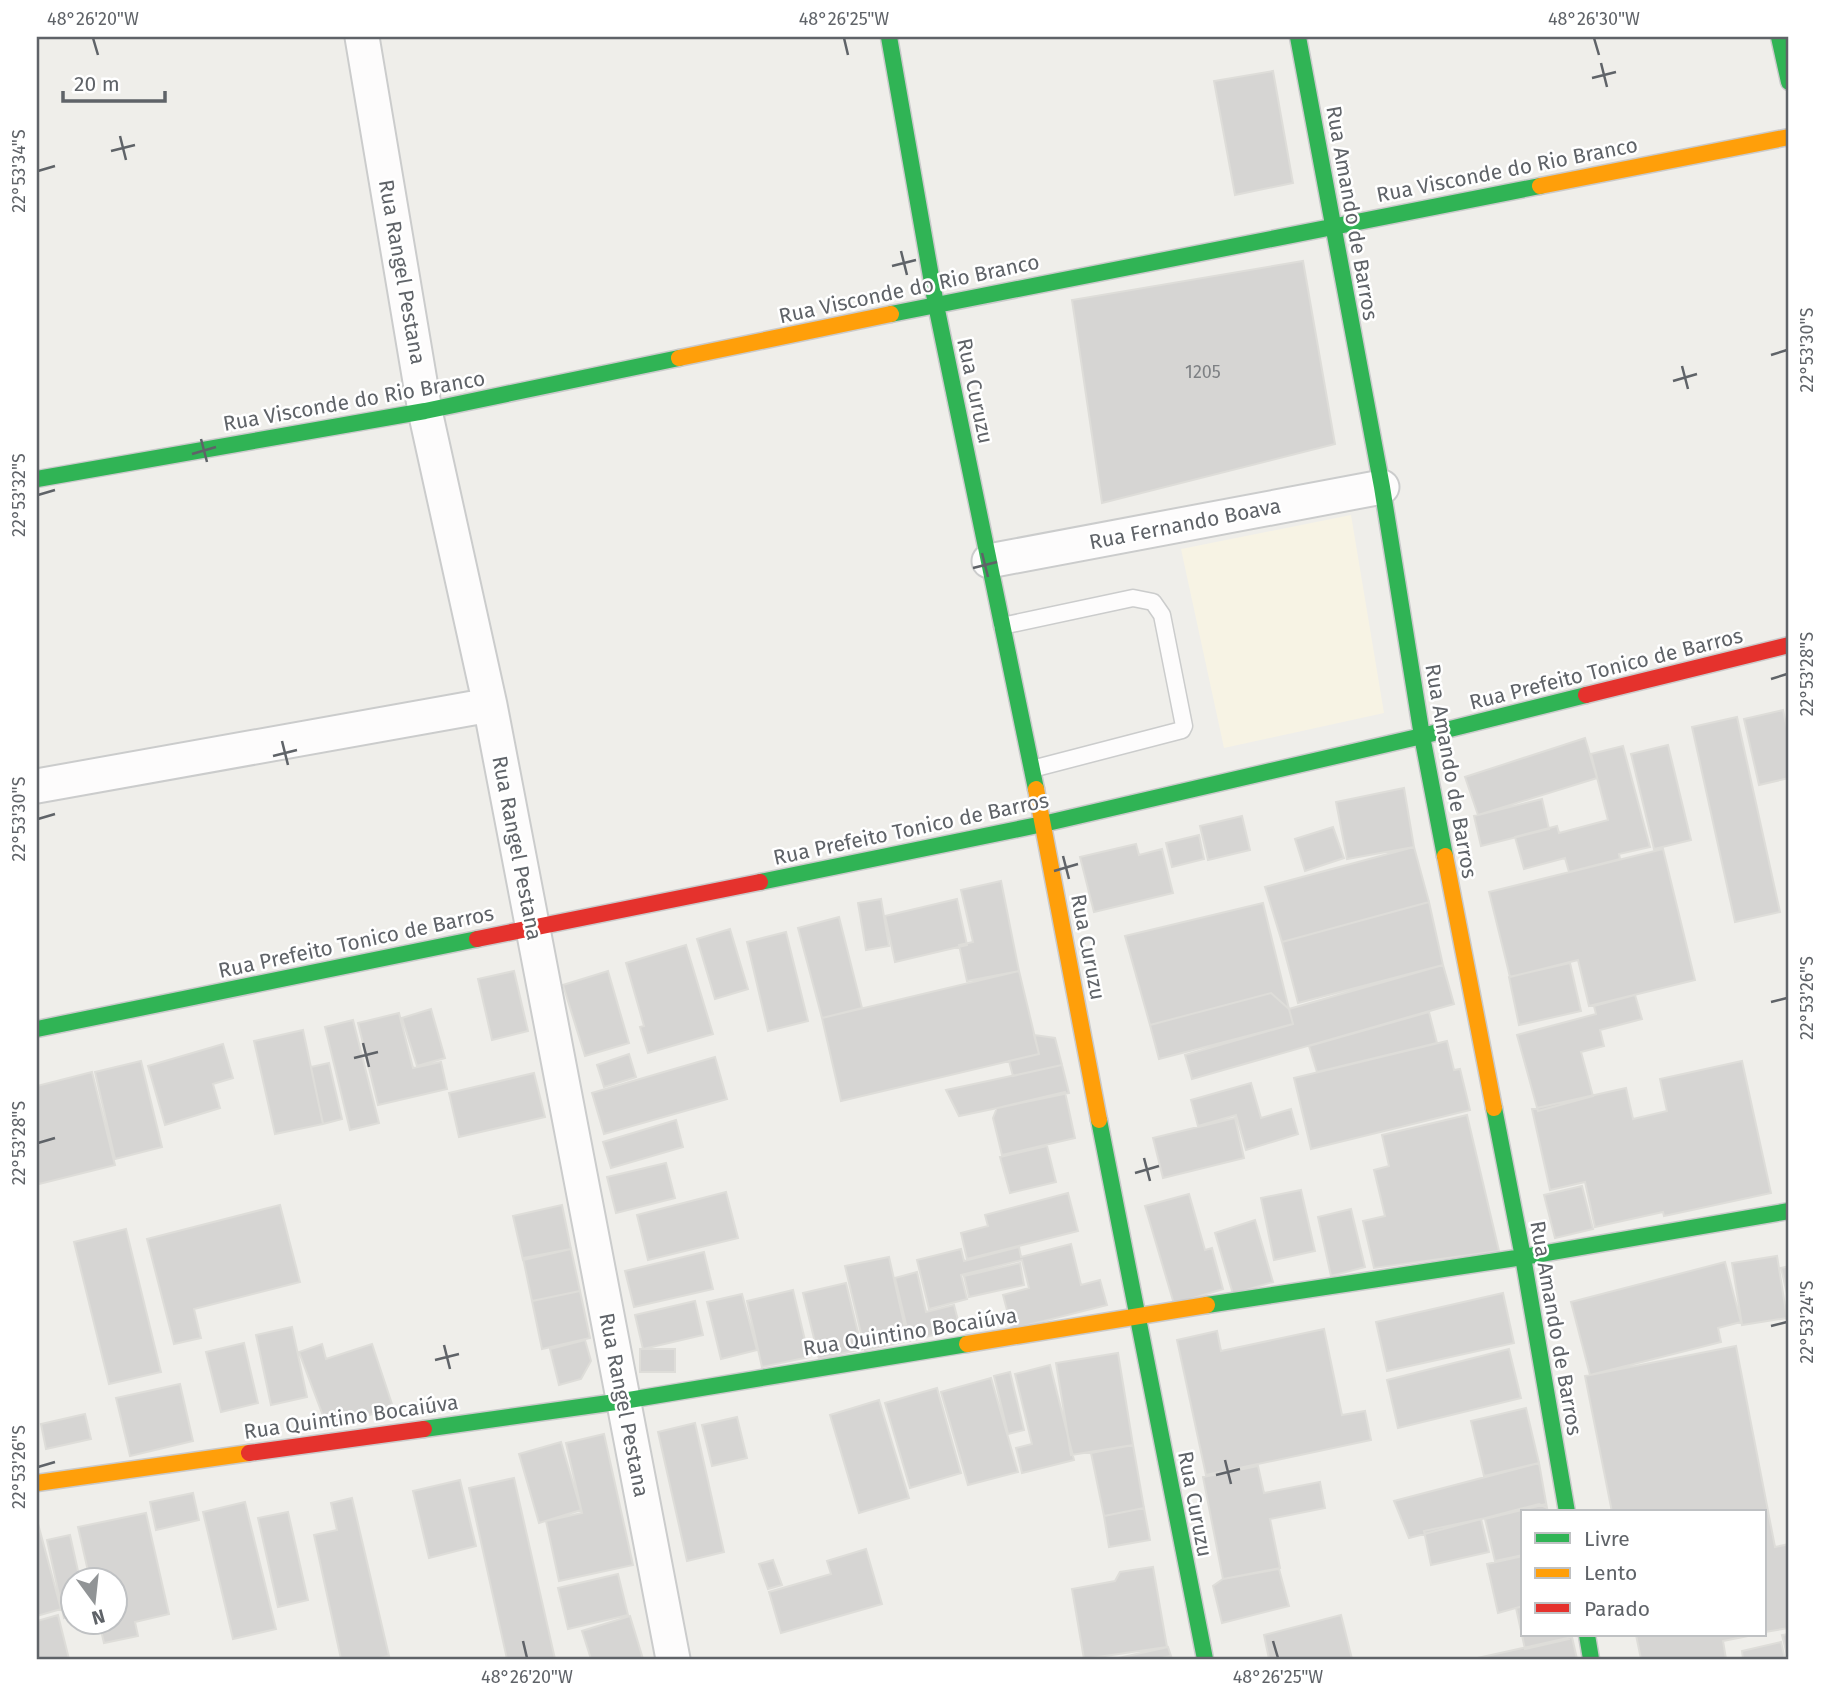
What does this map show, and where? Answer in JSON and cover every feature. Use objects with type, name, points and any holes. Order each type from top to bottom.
[{"type":"street","name":"Rua Rangel Pestana","points":[[362,37],[425,411],[490,705],[673,1659]]},
{"type":"street","name":"Rua Curuzu","points":[[889,37],[936,305],[1044,824],[1136,1316],[1205,1659]]},
{"type":"street","name":"Rua Amando de Barros","points":[[1298,37],[1382,487],[1422,736],[1523,1257],[1567,1510]]},
{"type":"street","points":[[1779,37],[1789,82]]},
{"type":"street","name":"Rua Visconde do Rio Branco","points":[[37,479],[425,411],[1332,225],[1789,137]]},
{"type":"street","name":"Rua Fernando Boava","points":[[989,562],[1382,487]]},
{"type":"street","name":"Rua Prefeito Tonico de Barros","points":[[37,1030],[1044,824],[1422,736],[1789,645]]},
{"type":"street","points":[[37,786],[490,705]]},
{"type":"street","name":"Rua Quintino Bocaiúva","points":[[37,1483],[623,1401],[1136,1316],[1523,1257],[1789,1210]]},
{"type":"street","points":[[1587,1636],[1591,1659]]},
{"type":"lane","points":[[1002,626],[1133,597],[1153,602],[1163,615],[1184,726],[1182,730],[1032,769]]},
{"type":"shaded area","points":[[1351,515],[1384,713],[1224,748],[1181,549]]},
{"type":"building","points":[[1273,71],[1293,183],[1235,195],[1214,81]]},
{"type":"building","points":[[1303,261],[1335,444],[1102,503],[1072,300]]},
{"type":"building","points":[[1783,710],[1789,737],[1789,778],[1759,785],[1744,719]]},
{"type":"building","points":[[1737,717],[1780,912],[1735,922],[1692,727]]},
{"type":"building","points":[[1585,738],[1597,778],[1478,815],[1465,777]]},
{"type":"building","points":[[1668,745],[1691,840],[1654,849],[1631,754]]},
{"type":"building","points":[[1623,746],[1650,847],[1619,854],[1620,859],[1569,872],[1565,858],[1524,869],[1515,837],[1557,826],[1559,833],[1608,820],[1591,754]]},
{"type":"building","points":[[1404,788],[1414,847],[1347,859],[1336,802]]},
{"type":"building","points":[[1542,799],[1549,829],[1481,846],[1474,816]]},
{"type":"building","points":[[1242,816],[1250,850],[1208,860],[1200,826]]},
{"type":"building","points":[[1333,827],[1344,858],[1305,871],[1295,839]]},
{"type":"building","points":[[1199,835],[1204,859],[1172,867],[1166,843]]},
{"type":"building","points":[[1136,844],[1139,855],[1162,849],[1173,893],[1094,912],[1080,857]]},
{"type":"building","points":[[1414,847],[1429,902],[1282,942],[1265,887]]},
{"type":"building","points":[[1663,849],[1695,980],[1589,1006],[1578,960],[1510,977],[1489,892]]},
{"type":"building","points":[[1001,881],[1019,971],[967,981],[959,945],[973,942],[961,890]]},
{"type":"building","points":[[881,899],[889,946],[866,950],[858,903]]},
{"type":"building","points":[[957,899],[967,945],[895,962],[885,916]]},
{"type":"building","points":[[1429,902],[1443,965],[1298,1003],[1282,942]]},
{"type":"building","points":[[1263,903],[1289,1009],[1271,993],[1150,1025],[1125,936]]},
{"type":"building","points":[[839,917],[862,1008],[822,1018],[798,928]]},
{"type":"building","points":[[730,929],[748,989],[715,999],[697,939]]},
{"type":"building","points":[[786,932],[808,1021],[768,1031],[747,942]]},
{"type":"building","points":[[686,945],[713,1034],[648,1053],[640,1027],[644,1026],[626,963]]},
{"type":"building","points":[[1570,963],[1581,1011],[1519,1025],[1509,977]]},
{"type":"building","points":[[1443,965],[1454,1004],[1192,1079],[1185,1055],[1293,1024],[1289,1009]]},
{"type":"building","points":[[514,971],[528,1031],[492,1040],[478,979]]},
{"type":"building","points":[[608,971],[629,1043],[585,1056],[563,985]]},
{"type":"building","points":[[1019,971],[1039,1054],[841,1101],[822,1018]]},
{"type":"building","points":[[1271,993],[1289,1009],[1293,1024],[1159,1059],[1150,1025]]},
{"type":"building","points":[[1635,995],[1642,1019],[1600,1030],[1604,1046],[1581,1052],[1593,1096],[1538,1111],[1517,1035],[1596,1014],[1594,1006]]},
{"type":"building","points":[[431,1009],[445,1058],[417,1066],[402,1018]]},
{"type":"building","points":[[1429,1012],[1437,1043],[1317,1072],[1309,1046]]},
{"type":"building","points":[[399,1013],[413,1068],[441,1062],[447,1089],[378,1105],[358,1023]]},
{"type":"building","points":[[353,1020],[379,1123],[350,1130],[325,1027]]},
{"type":"building","points":[[303,1030],[323,1124],[275,1134],[254,1041]]},
{"type":"building","points":[[1034,1035],[1055,1038],[1062,1065],[1013,1076],[1009,1061],[1039,1054]]},
{"type":"building","points":[[1447,1041],[1454,1070],[1460,1069],[1470,1110],[1311,1149],[1294,1078]]},
{"type":"building","points":[[223,1044],[233,1078],[213,1084],[220,1108],[165,1125],[148,1066]]},
{"type":"building","points":[[629,1054],[636,1077],[604,1087],[597,1065]]},
{"type":"building","points":[[715,1057],[727,1099],[604,1134],[592,1093]]},
{"type":"building","points":[[141,1061],[162,1147],[115,1159],[95,1072]]},
{"type":"building","points":[[1742,1061],[1771,1193],[1664,1216],[1663,1212],[1595,1227],[1585,1182],[1550,1190],[1532,1109],[1626,1088],[1633,1119],[1667,1111],[1660,1079]]},
{"type":"building","points":[[329,1063],[342,1119],[323,1124],[311,1067]]},
{"type":"building","points":[[1062,1065],[1069,1093],[959,1116],[946,1090]]},
{"type":"building","points":[[92,1072],[115,1165],[39,1184],[37,1086]]},
{"type":"building","points":[[534,1073],[545,1117],[459,1137],[449,1093]]},
{"type":"building","points":[[1251,1083],[1261,1118],[1291,1109],[1298,1134],[1246,1150],[1236,1115],[1198,1126],[1191,1100]]},
{"type":"building","points":[[1065,1092],[1075,1138],[1002,1155],[993,1118],[997,1108]]},
{"type":"building","points":[[1467,1115],[1499,1251],[1374,1268],[1363,1221],[1385,1216],[1374,1170],[1389,1166],[1382,1135]]},
{"type":"building","points":[[1235,1118],[1244,1158],[1163,1178],[1153,1138]]},
{"type":"building","points":[[676,1120],[683,1147],[611,1168],[603,1142]]},
{"type":"building","points":[[1047,1146],[1056,1182],[1010,1193],[1000,1157]]},
{"type":"building","points":[[666,1163],[675,1198],[616,1213],[607,1177]]},
{"type":"building","points":[[1582,1186],[1593,1229],[1555,1238],[1544,1195]]},
{"type":"building","points":[[1301,1190],[1315,1251],[1274,1260],[1261,1198]]},
{"type":"building","points":[[726,1192],[738,1238],[648,1260],[637,1215]]},
{"type":"building","points":[[1068,1193],[1078,1231],[967,1259],[961,1233],[988,1226],[985,1215]]},
{"type":"building","points":[[1189,1194],[1205,1250],[1212,1248],[1223,1289],[1174,1304],[1145,1206]]},
{"type":"building","points":[[280,1205],[300,1282],[194,1309],[201,1338],[174,1344],[147,1239]]},
{"type":"building","points":[[562,1205],[571,1249],[523,1260],[513,1216]]},
{"type":"building","points":[[1351,1209],[1365,1267],[1331,1276],[1318,1217]]},
{"type":"building","points":[[1255,1220],[1273,1282],[1233,1294],[1215,1233]]},
{"type":"building","points":[[126,1229],[161,1372],[109,1384],[74,1242]]},
{"type":"building","points":[[1071,1244],[1081,1285],[1100,1280],[1107,1305],[1012,1329],[1003,1295],[1029,1288],[1022,1260],[961,1275],[967,1299],[929,1309],[917,1260],[961,1249],[964,1261],[1019,1247],[1021,1257]]},
{"type":"building","points":[[571,1249],[580,1291],[532,1301],[523,1258]]},
{"type":"building","points":[[704,1252],[713,1289],[634,1307],[625,1271]]},
{"type":"building","points":[[1777,1256],[1787,1318],[1742,1325],[1732,1263]]},
{"type":"building","points":[[889,1257],[908,1341],[865,1350],[845,1266]]},
{"type":"building","points":[[1725,1262],[1741,1322],[1718,1328],[1721,1342],[1590,1375],[1571,1302]]},
{"type":"building","points":[[1020,1263],[1024,1285],[969,1297],[964,1276]]},
{"type":"building","points":[[1789,1266],[1789,1302],[1781,1268]]},
{"type":"building","points":[[917,1272],[926,1312],[954,1305],[960,1328],[910,1341],[895,1278]]},
{"type":"building","points":[[846,1283],[862,1349],[819,1359],[803,1293]]},
{"type":"building","points":[[793,1290],[809,1357],[762,1367],[747,1301]]},
{"type":"building","points":[[580,1291],[590,1338],[542,1349],[532,1301]]},
{"type":"building","points":[[1503,1293],[1514,1343],[1387,1371],[1376,1322]]},
{"type":"building","points":[[742,1294],[757,1350],[721,1359],[707,1302]]},
{"type":"building","points":[[695,1301],[703,1335],[643,1349],[635,1315]]},
{"type":"building","points":[[292,1327],[307,1397],[271,1405],[256,1335]]},
{"type":"building","points":[[1324,1329],[1342,1415],[1365,1411],[1371,1440],[1206,1475],[1177,1340],[1217,1331],[1221,1351]]},
{"type":"building","points":[[585,1340],[591,1361],[581,1379],[559,1385],[550,1349]]},
{"type":"building","points":[[244,1343],[258,1403],[221,1412],[206,1352]]},
{"type":"building","points":[[322,1344],[326,1359],[372,1344],[393,1407],[328,1429],[299,1352]]},
{"type":"building","points":[[1736,1346],[1775,1547],[1789,1544],[1789,1628],[1766,1632],[1766,1510],[1612,1510],[1585,1376]]},
{"type":"building","points":[[640,1349],[675,1349],[675,1372],[640,1372]]},
{"type":"building","points":[[1509,1349],[1521,1398],[1398,1428],[1387,1380]]},
{"type":"building","points":[[1118,1353],[1133,1445],[1071,1455],[1056,1363]]},
{"type":"building","points":[[1050,1365],[1074,1460],[1022,1473],[1016,1448],[1032,1444],[1015,1374]]},
{"type":"building","points":[[1010,1372],[1024,1430],[1008,1434],[994,1376]]},
{"type":"building","points":[[991,1378],[1018,1472],[968,1485],[941,1392]]},
{"type":"building","points":[[180,1384],[193,1441],[130,1456],[116,1398]]},
{"type":"building","points":[[937,1388],[961,1473],[910,1488],[885,1403]]},
{"type":"building","points":[[879,1400],[909,1498],[859,1513],[830,1415]]},
{"type":"building","points":[[1526,1408],[1539,1463],[1484,1476],[1471,1421]]},
{"type":"building","points":[[85,1414],[91,1439],[46,1449],[41,1424]]},
{"type":"building","points":[[737,1417],[747,1458],[712,1466],[702,1425]]},
{"type":"building","points":[[695,1423],[724,1552],[687,1561],[658,1432]]},
{"type":"building","points":[[604,1434],[633,1565],[559,1581],[546,1521],[582,1513],[566,1443]]},
{"type":"building","points":[[561,1442],[581,1510],[539,1523],[519,1454]]},
{"type":"building","points":[[1133,1445],[1144,1508],[1104,1516],[1091,1453]]},
{"type":"building","points":[[1539,1463],[1547,1508],[1539,1504],[1409,1538],[1394,1501]]},
{"type":"building","points":[[1258,1466],[1264,1493],[1320,1482],[1325,1508],[1270,1519],[1280,1568],[1223,1579],[1203,1477]]},
{"type":"building","points":[[514,1478],[555,1659],[507,1659],[469,1488]]},
{"type":"building","points":[[460,1480],[476,1546],[429,1558],[413,1491]]},
{"type":"building","points":[[193,1493],[199,1520],[156,1530],[150,1502]]},
{"type":"building","points":[[352,1498],[389,1656],[374,1659],[341,1659],[314,1535],[337,1530],[331,1503]]},
{"type":"building","points":[[245,1502],[276,1629],[233,1639],[203,1512]]},
{"type":"building","points":[[1546,1504],[1548,1510],[1522,1510]]},
{"type":"building","points":[[1144,1508],[1150,1540],[1109,1547],[1104,1516]]},
{"type":"building","points":[[1521,1510],[1521,1555],[1495,1561],[1485,1519]]},
{"type":"building","points":[[288,1512],[308,1600],[278,1607],[258,1518]]},
{"type":"building","points":[[146,1513],[169,1614],[135,1622],[138,1636],[104,1643],[102,1636],[130,1636],[130,1566],[87,1566],[78,1527]]},
{"type":"building","points":[[1481,1519],[1489,1552],[1431,1565],[1424,1531]]},
{"type":"building","points":[[37,1520],[60,1609],[37,1616]]},
{"type":"building","points":[[70,1535],[77,1566],[60,1566],[60,1600],[47,1540]]},
{"type":"building","points":[[866,1549],[882,1604],[781,1633],[769,1592],[831,1574],[827,1561]]},
{"type":"building","points":[[1521,1556],[1521,1607],[1498,1613],[1487,1564]]},
{"type":"building","points":[[773,1560],[782,1585],[768,1589],[759,1564]]},
{"type":"building","points":[[1153,1567],[1167,1647],[1084,1659],[1072,1589],[1115,1581],[1120,1572]]},
{"type":"building","points":[[1279,1569],[1289,1606],[1222,1623],[1213,1586],[1223,1579]]},
{"type":"building","points":[[618,1574],[628,1615],[568,1629],[558,1588]]},
{"type":"building","points":[[1521,1607],[1521,1631],[1516,1608]]},
{"type":"building","points":[[58,1615],[60,1636],[63,1636],[69,1659],[37,1659],[37,1621]]},
{"type":"building","points":[[1341,1615],[1352,1659],[1269,1659],[1264,1635]]},
{"type":"building","points":[[630,1616],[643,1659],[591,1659],[582,1631]]},
{"type":"building","points":[[1789,1634],[1789,1659],[1788,1659],[1782,1635]]},
{"type":"building","points":[[1522,1636],[1568,1636],[1569,1639],[1525,1649]]},
{"type":"building","points":[[1636,1636],[1748,1636],[1723,1641],[1726,1659],[1641,1659]]},
{"type":"building","points":[[1572,1637],[1577,1659],[1473,1659]]},
{"type":"building","points":[[1781,1642],[1785,1659],[1743,1659],[1742,1651]]},
{"type":"building","points":[[1168,1647],[1171,1656],[1156,1659],[1114,1659]]},
{"type":"traffic: fast","points":[[889,37],[936,305],[1036,789]]},
{"type":"traffic: fast","points":[[1298,37],[1382,487],[1422,736],[1445,856]]},
{"type":"traffic: fast","points":[[1779,37],[1789,82]]},
{"type":"traffic: fast","points":[[891,314],[1540,186]]},
{"type":"traffic: fast","points":[[37,479],[425,411],[679,358]]},
{"type":"traffic: fast","points":[[760,882],[1043,824],[1586,695]]},
{"type":"traffic: fast","points":[[37,1029],[477,939]]},
{"type":"traffic: fast","points":[[1494,1108],[1567,1510]]},
{"type":"traffic: fast","points":[[1099,1120],[1205,1659]]},
{"type":"traffic: fast","points":[[1207,1305],[1523,1257],[1789,1211]]},
{"type":"traffic: fast","points":[[424,1429],[623,1401],[967,1344]]},
{"type":"traffic: fast","points":[[1587,1636],[1591,1659]]},
{"type":"traffic: slow","points":[[1540,186],[1789,137]]},
{"type":"traffic: slow","points":[[679,358],[891,314]]},
{"type":"traffic: slow","points":[[1036,789],[1099,1120]]},
{"type":"traffic: slow","points":[[1445,856],[1494,1108]]},
{"type":"traffic: slow","points":[[967,1344],[1207,1305]]},
{"type":"traffic: slow","points":[[37,1483],[249,1453]]},
{"type":"traffic: jam","points":[[1586,695],[1789,645]]},
{"type":"traffic: jam","points":[[477,939],[760,882]]},
{"type":"traffic: jam","points":[[249,1453],[424,1429]]}]
